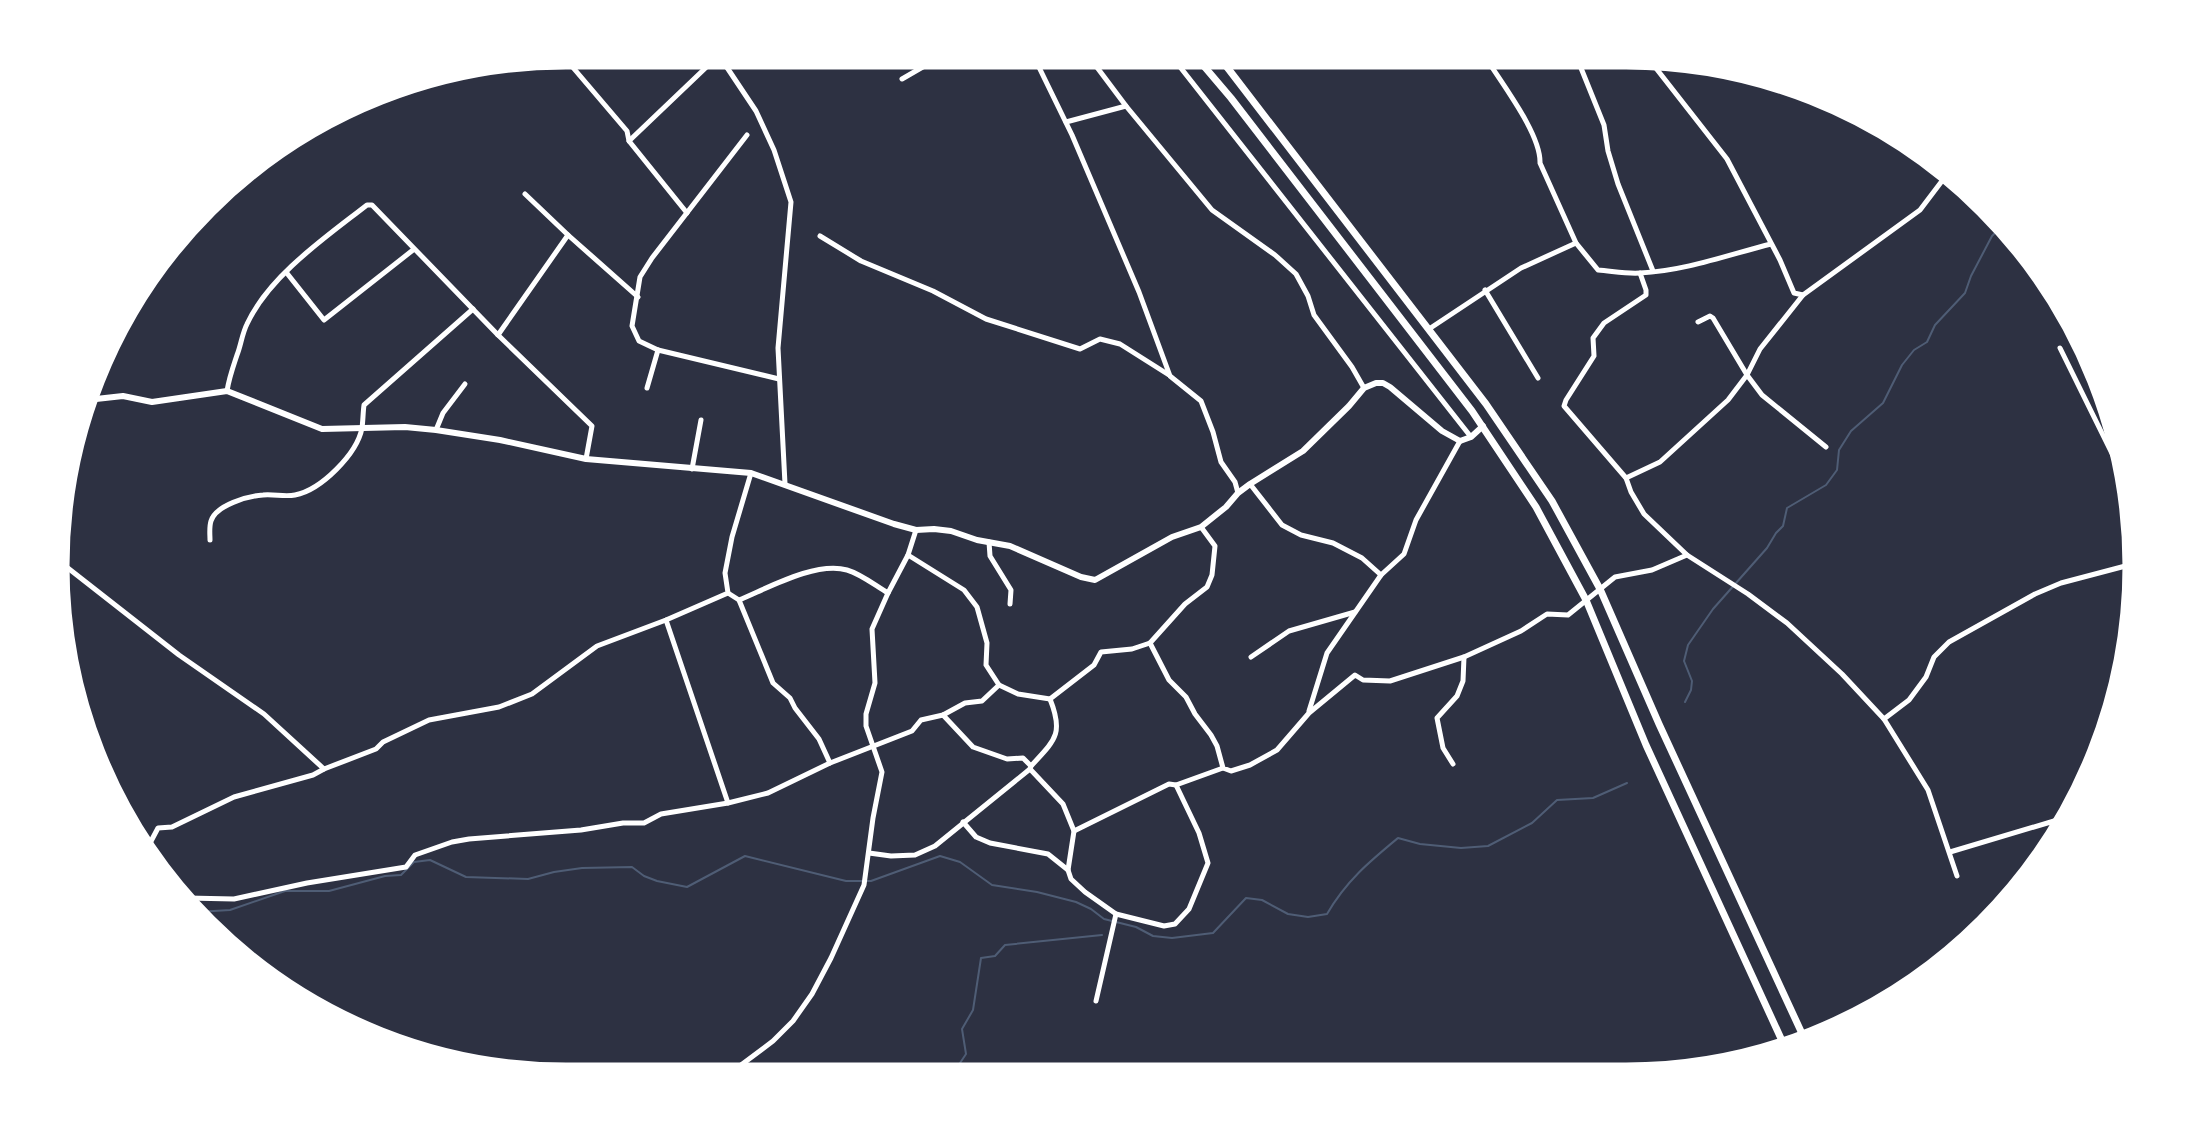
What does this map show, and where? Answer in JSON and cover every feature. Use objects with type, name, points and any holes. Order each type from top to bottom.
[{"type":"main road","points":[[1206,68],[1483,426],[1536,507],[1586,600],[1647,745],[1781,1039]]},
{"type":"main road","points":[[1228,68],[1486,404],[1552,501],[1600,589],[1659,724],[1801,1032]]},
{"type":"street","points":[[573,68],[627,130],[628,141],[687,213]]},
{"type":"street","points":[[628,141],[706,68]]},
{"type":"street","points":[[726,68],[756,111],[774,150],[791,202],[778,348],[785,484]]},
{"type":"street","points":[[902,79],[921,68]]},
{"type":"street","points":[[1039,68],[1066,122],[1139,292],[1170,376]]},
{"type":"street","points":[[1098,68],[1126,106],[1212,210],[1275,255],[1296,274],[1308,296],[1314,315],[1352,367],[1364,388]]},
{"type":"street","points":[[1181,68],[1471,437]]},
{"type":"street","points":[[1492,68],[1530,127],[1540,155],[1540,164],[1576,243],[1598,270],[1640,273],[1701,263],[1771,244]]},
{"type":"street","points":[[1581,68],[1604,125],[1608,151],[1618,184],[1653,271]]},
{"type":"street","points":[[1657,69],[1727,159],[1794,293],[1803,295]]},
{"type":"street","points":[[1066,122],[1126,106]]},
{"type":"street","points":[[747,135],[640,277],[632,326],[639,341],[658,350],[779,379]]},
{"type":"street","points":[[1626,478],[1660,462],[1728,400],[1747,375],[1760,349],[1803,295],[1920,210],[1942,180]]},
{"type":"street","points":[[525,194],[638,297]]},
{"type":"street","points":[[227,391],[228,379],[246,325],[260,301],[286,272],[321,241],[367,205],[372,205],[413,250],[592,426],[586,459]]},
{"type":"street","points":[[498,335],[568,235]]},
{"type":"street","points":[[820,236],[861,261],[933,291],[986,319],[1080,349],[1100,339],[1120,344],[1170,376],[1201,401],[1221,462],[1235,482],[1238,493]]},
{"type":"street","points":[[1429,329],[1521,268],[1576,243]]},
{"type":"street","points":[[286,272],[324,320],[413,250]]},
{"type":"street","points":[[1640,273],[1646,295],[1604,323],[1593,338],[1594,356],[1564,406],[1626,478],[1644,514],[1687,555],[1748,594],[1787,623],[1842,674],[1884,719],[1928,789],[1957,876]]},
{"type":"street","points":[[1485,290],[1538,378]]},
{"type":"street","points":[[210,540],[211,521],[220,510],[249,497],[295,495],[305,492],[338,469],[353,448],[362,429],[364,405],[473,309]]},
{"type":"street","points":[[1698,322],[1710,316],[1713,318],[1747,375],[1767,399],[1826,447]]},
{"type":"street","points":[[2060,348],[2112,453]]},
{"type":"street","points":[[647,388],[658,350]]},
{"type":"street","points":[[96,399],[123,396],[152,402],[227,391],[322,429],[436,429],[586,459],[752,473],[916,530],[951,531],[1010,546],[1081,577],[1095,580],[1172,537],[1201,527],[1250,484],[1303,451],[1364,388],[1376,383],[1383,383],[1390,387],[1442,431],[1460,441]]},
{"type":"street","points":[[436,429],[443,413],[465,384]]},
{"type":"street","points":[[692,469],[701,420]]},
{"type":"street","points":[[1309,713],[1327,653],[1381,574],[1404,554],[1416,520],[1460,441],[1471,437],[1483,426]]},
{"type":"street","points":[[752,473],[728,555],[725,573],[728,593],[739,600],[773,683],[790,698],[819,739],[830,763]]},
{"type":"street","points":[[1250,484],[1282,525],[1301,535],[1333,543],[1362,558],[1381,574]]},
{"type":"street","points":[[908,555],[964,590],[976,607],[987,644],[986,665],[999,685],[1018,694],[1050,699],[1094,665],[1101,651],[1132,650],[1150,643],[1185,604],[1207,587],[1212,575],[1215,546],[1201,527]]},
{"type":"street","points":[[742,1064],[773,1041],[793,1021],[812,994],[864,885],[882,772],[866,726],[866,714],[875,683],[872,629],[908,555],[916,530]]},
{"type":"street","points":[[989,542],[990,556],[1011,590],[1010,604]]},
{"type":"street","points":[[1074,831],[1169,784],[1176,785],[1222,768],[1231,771],[1250,765],[1277,750],[1309,713],[1355,675],[1363,680],[1390,681],[1464,657],[1521,631],[1547,614],[1568,615],[1615,577],[1652,570],[1687,555]]},
{"type":"street","points":[[1884,719],[1910,700],[1926,677],[1934,657],[1949,642],[2035,594],[2061,583],[2124,566]]},
{"type":"street","points":[[739,600],[800,575],[825,568],[847,570],[888,593]]},
{"type":"street","points":[[70,570],[179,655],[264,714],[324,769]]},
{"type":"street","points":[[151,842],[158,828],[172,827],[234,796],[302,778],[376,749],[383,742],[429,720],[499,706],[532,694],[597,646],[728,593]]},
{"type":"street","points":[[1251,657],[1289,631],[1355,612]]},
{"type":"street","points":[[666,620],[728,803]]},
{"type":"street","points":[[1150,643],[1169,680],[1186,697],[1195,714],[1211,735],[1217,746],[1222,768]]},
{"type":"street","points":[[1453,764],[1443,748],[1437,718],[1457,696],[1463,681],[1464,657]]},
{"type":"street","points":[[195,898],[234,899],[307,883],[406,867],[415,855],[452,842],[581,830],[623,823],[644,823],[662,814],[728,803],[768,793],[830,763],[912,731],[921,720],[943,715],[965,703],[982,701],[999,685]]},
{"type":"street","points":[[869,853],[891,856],[915,855],[935,846],[1030,768],[1052,743],[1058,719],[1050,699]]},
{"type":"street","points":[[943,715],[973,747],[1007,759],[1023,758],[1063,804],[1074,831],[1068,870],[1071,879],[1115,919],[1164,926],[1175,924],[1189,909],[1196,896],[1208,863],[1199,833],[1176,785]]},
{"type":"street","points":[[1950,852],[2054,821]]},
{"type":"street","points":[[963,822],[976,837],[990,843],[1048,854],[1068,870]]},
{"type":"street","points":[[1096,1001],[1115,919]]},
{"type":"waterway","points":[[1685,702],[1691,690],[1692,681],[1684,661],[1688,645],[1713,609],[1767,548],[1783,526],[1787,508],[1826,485],[1837,470],[1839,450],[1851,431],[1883,403],[1902,365],[1914,350],[1927,342],[1935,325],[1965,293],[1971,276],[1996,232]]},
{"type":"waterway","points":[[207,911],[230,910],[285,891],[329,891],[385,876],[401,875],[414,862],[430,860],[466,877],[528,879],[582,868],[632,867],[644,876],[657,881],[687,887],[745,856],[846,881],[871,881],[940,856],[960,862],[992,885],[1037,892],[1076,902],[1091,909],[1104,919],[1136,927],[1153,936],[1172,938],[1213,933],[1246,898],[1262,900],[1288,914],[1308,917],[1327,914],[1350,882],[1398,838],[1420,844],[1461,848],[1488,846],[1532,823],[1557,800],[1593,798],[1627,783]]},
{"type":"waterway","points":[[959,1064],[966,1054],[962,1029],[973,1010],[981,958],[995,956],[1005,945],[1102,935]]}]
